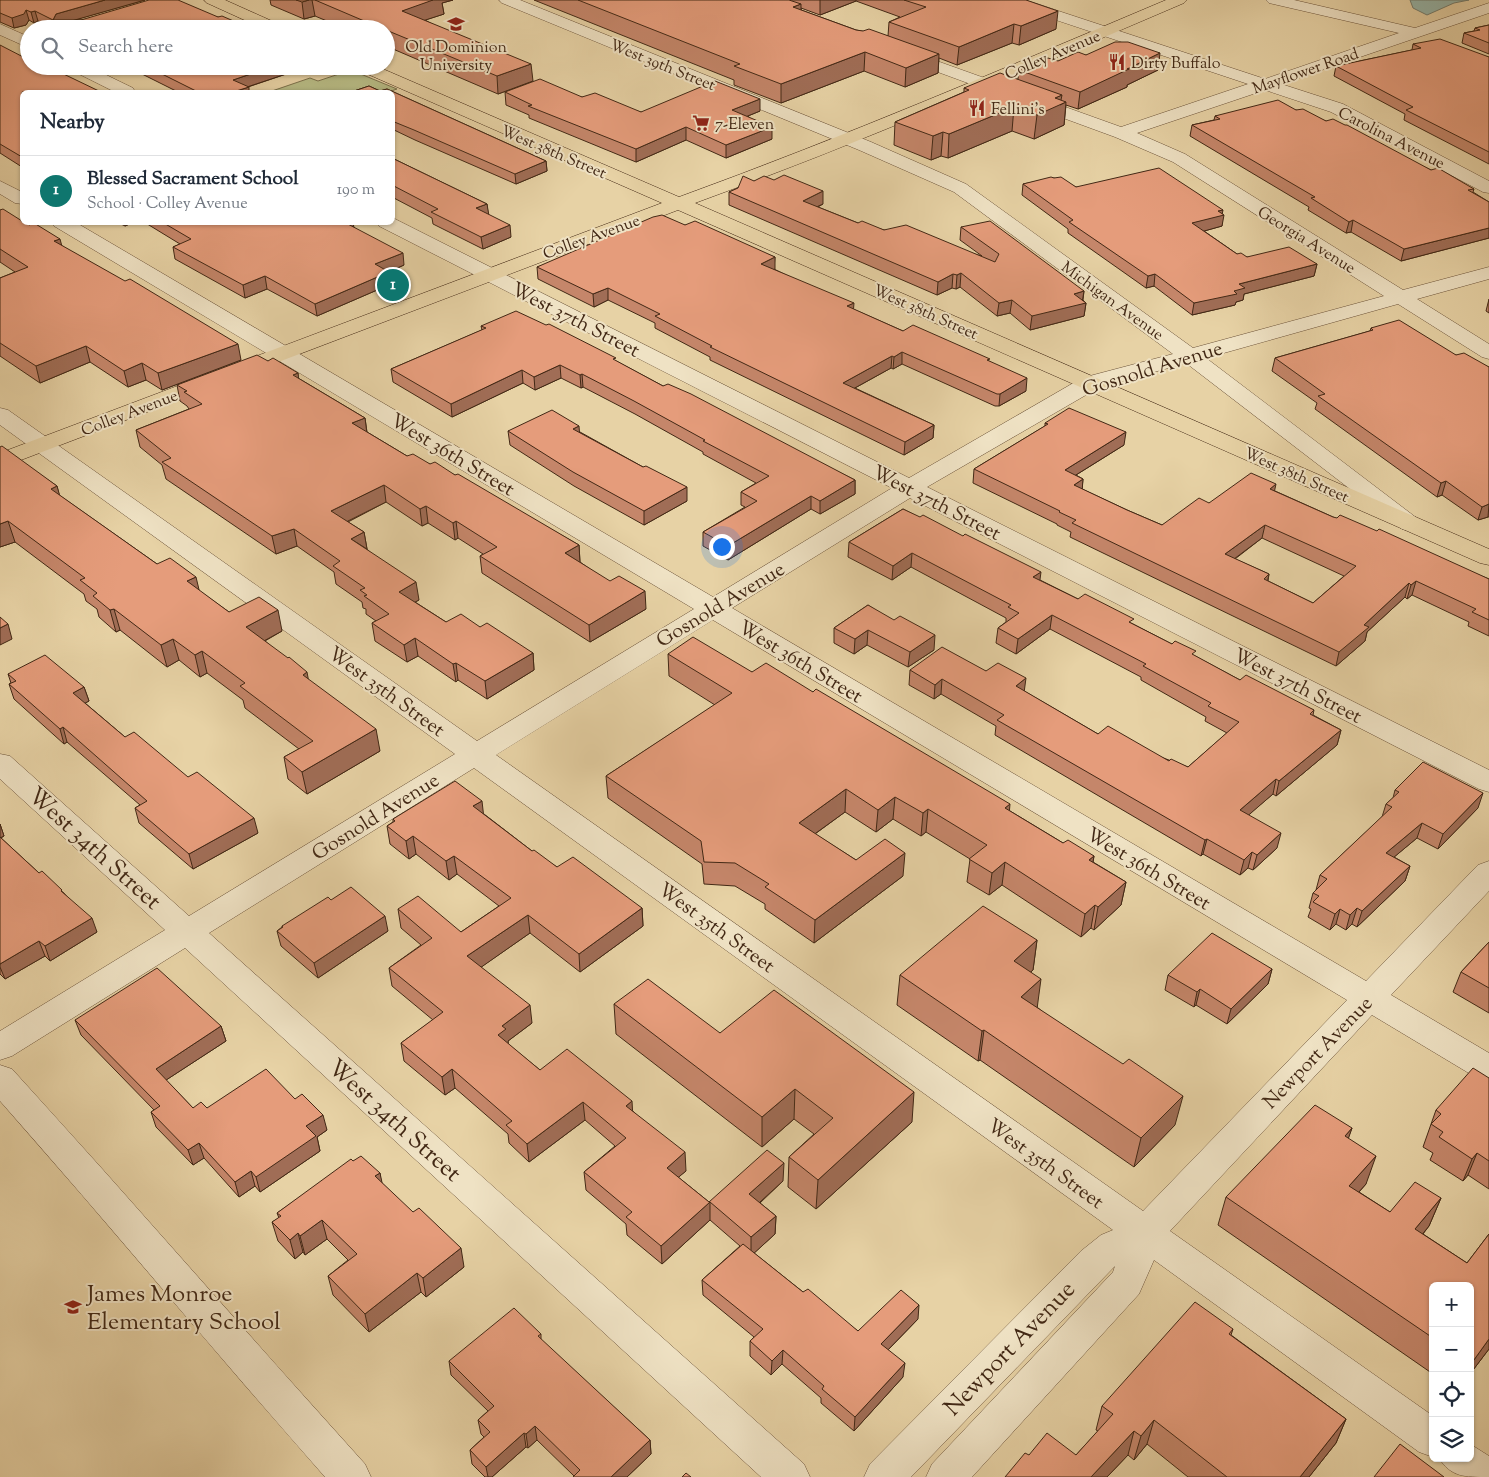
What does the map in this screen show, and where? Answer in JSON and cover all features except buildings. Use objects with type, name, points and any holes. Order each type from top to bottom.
[{"type":"main road","points":[[212,0],[257,20]]},
{"type":"main road","name":"Colley Avenue","points":[[0,461],[847,140],[1179,0]]},
{"type":"main road","name":"West 38th Street","points":[[383,75],[1489,558]]},
{"type":"street","name":"West 39th Street","points":[[506,0],[847,140]]},
{"type":"street","name":"Carolina Avenue","points":[[1010,0],[1352,114],[1489,188]]},
{"type":"street","points":[[1274,0],[1414,32],[1440,41]]},
{"type":"street","name":"Mayflower Road","points":[[1121,133],[1489,8]]},
{"type":"street","points":[[0,29],[20,38]]},
{"type":"street","points":[[0,48],[20,43]]},
{"type":"street","name":"Georgia Avenue","points":[[886,47],[1121,133],[1179,158],[1489,352]]},
{"type":"street","points":[[93,75],[123,90]]},
{"type":"street","name":"Michigan Avenue","points":[[847,140],[960,188],[1190,356],[1410,524]]},
{"type":"street","points":[[1,188],[20,183]]},
{"type":"street","points":[[1,188],[20,198]]},
{"type":"street","name":"West 36th Street","points":[[66,225],[1489,1069]]},
{"type":"street","name":"West 37th Street","points":[[392,225],[1489,782]]},
{"type":"street","name":"Gosnold Avenue","points":[[0,1047],[909,488],[1090,383],[1489,272]]},
{"type":"street","name":"West 35th Street","points":[[0,415],[1429,1436]]},
{"type":"street","name":"West 34th Street","points":[[0,763],[790,1477]]},
{"type":"street","name":"Newport Avenue","points":[[884,1477],[1094,1262],[1114,1246],[1144,1233],[1489,872]]},
{"type":"street","points":[[0,1078],[118,1210],[227,1339],[351,1477]]},
{"type":"street","name":"Newport Avenue","points":[[946,1477],[1126,1283],[1140,1252],[1144,1233]]},
{"type":"street","points":[[1465,1462],[1486,1477]]},
{"type":"green space","points":[[336,75],[363,75],[397,89],[275,90],[310,78],[318,81]]},
{"type":"shaded area","points":[[1410,0],[1469,0],[1454,3],[1427,15],[1413,8]]},
{"type":"place","name":"Old Dominion University","points":[[456,24]]},
{"type":"place","name":"Dirty Buffalo","points":[[1117,62]]},
{"type":"place","name":"Fellini's","points":[[977,108]]},
{"type":"place","name":"7-Eleven","points":[[701,123]]},
{"type":"place","name":"Blessed Sacrament School","points":[[393,285]]},
{"type":"place","name":"James Monroe Elementary School","points":[[73,1307]]}]
